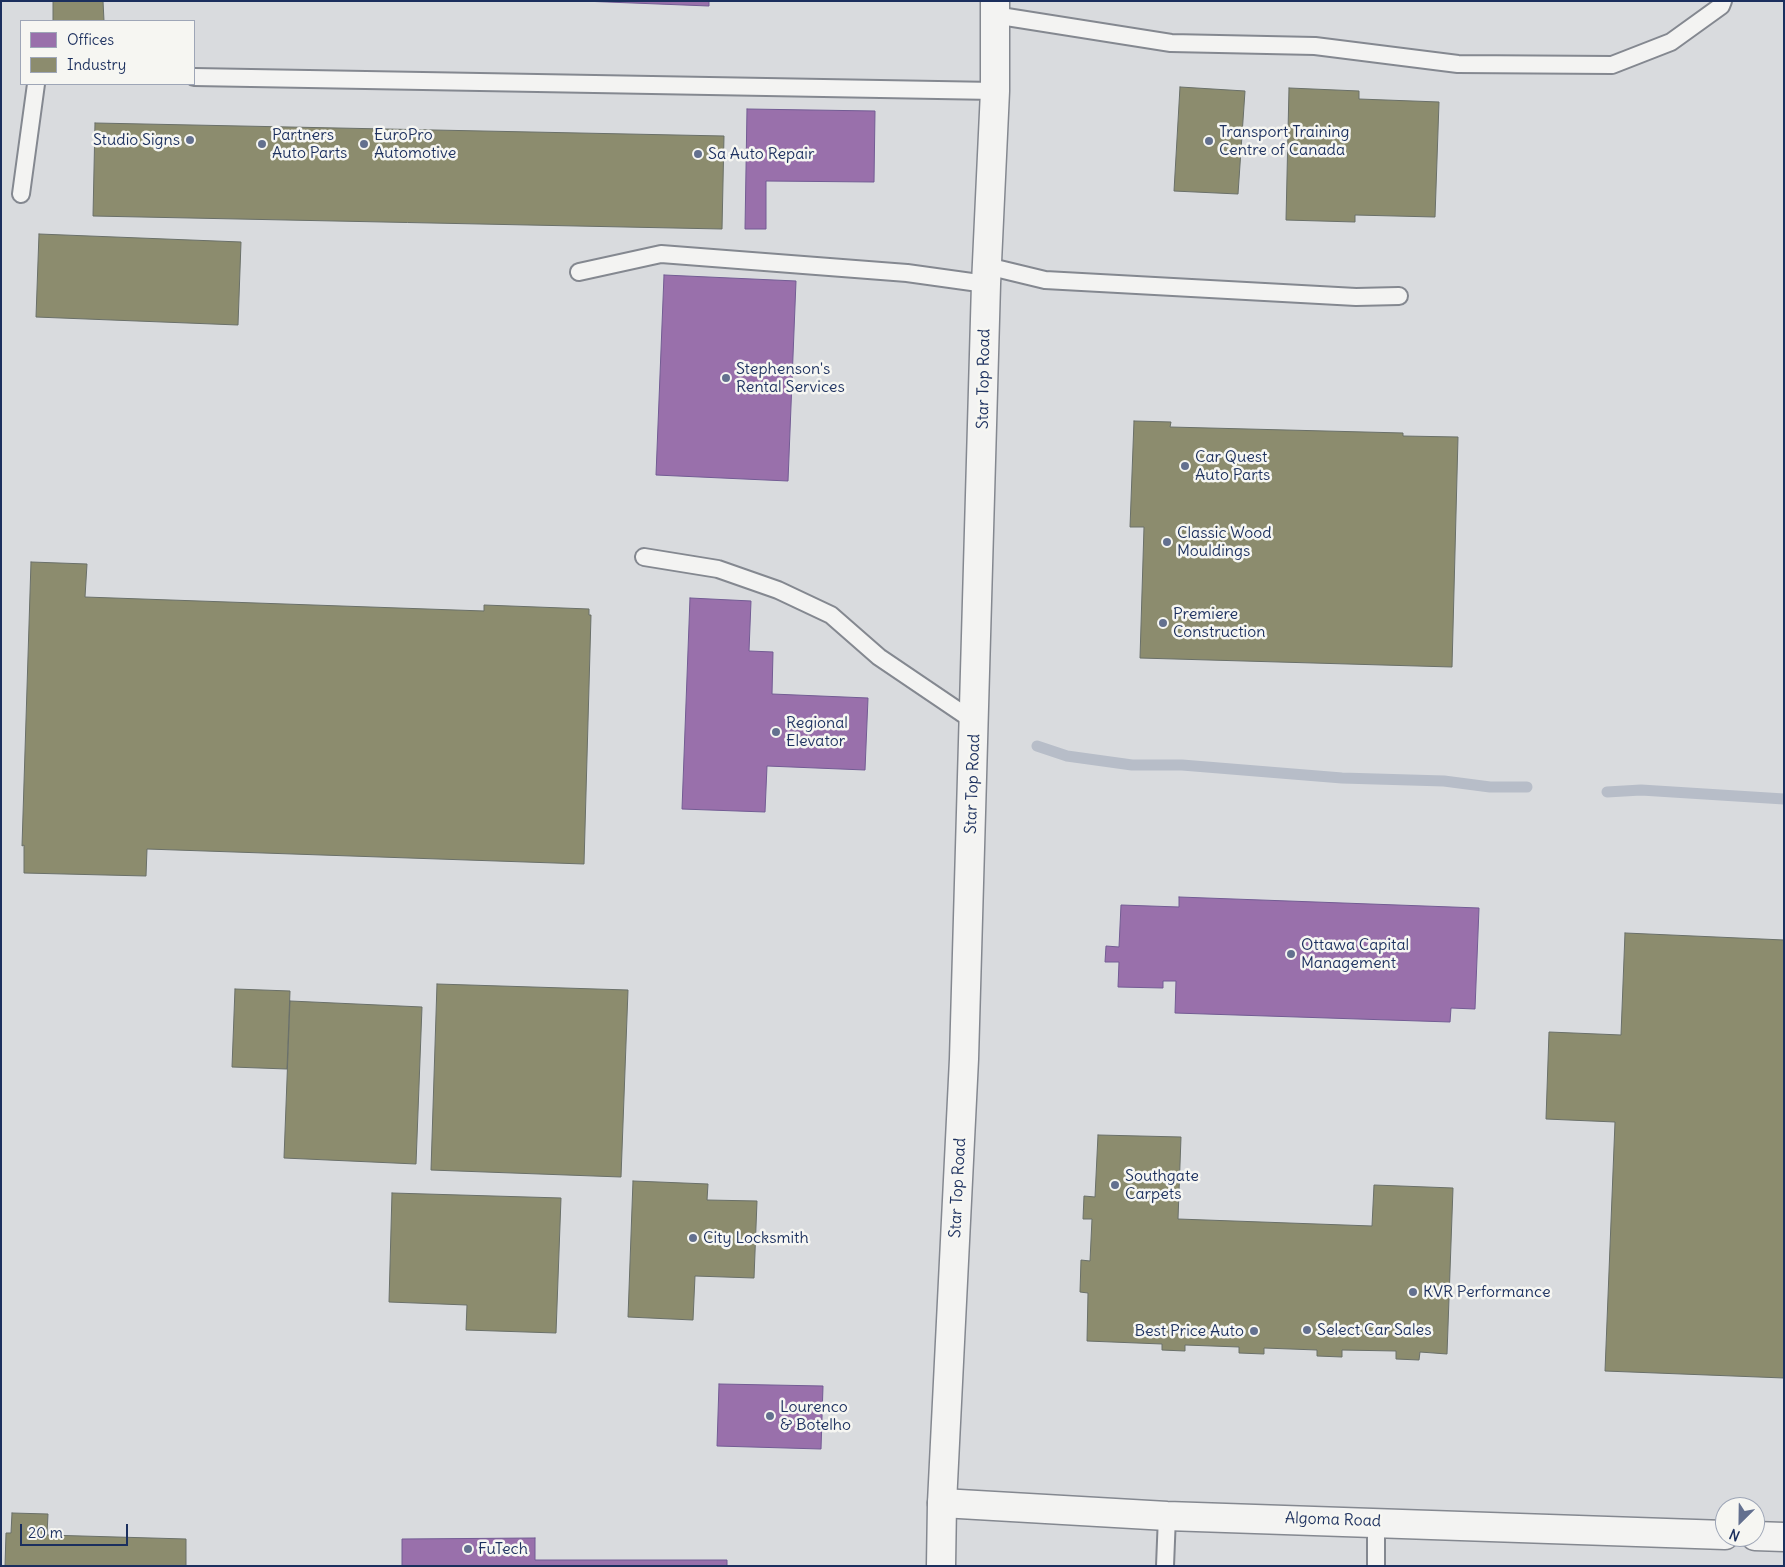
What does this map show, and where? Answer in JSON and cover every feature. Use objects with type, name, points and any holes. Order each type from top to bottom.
[{"type":"street","name":"Star Top Road","points":[[941,1566],[942,1503],[964,1068],[987,275],[995,91],[994,8]]},
{"type":"street","name":"Algoma Road","points":[[942,1503],[1167,1516],[1715,1534]]},
{"type":"street","points":[[1765,1536],[1784,1537]]},
{"type":"lane","points":[[994,8],[1171,43],[1315,46],[1458,64],[1612,65],[1671,42],[1721,6],[1723,1]]},
{"type":"lane","points":[[195,77],[995,91]]},
{"type":"lane","points":[[20,194],[36,85]]},
{"type":"lane","points":[[579,272],[661,254],[907,273],[987,275],[1045,280],[1356,297],[1399,296]]},
{"type":"lane","points":[[644,558],[718,569],[778,590],[831,615],[879,657],[975,722]]},
{"type":"lane","points":[[1165,1566],[1167,1516]]},
{"type":"lane","points":[[1376,1522],[1376,1566]]},
{"type":"shaded area","points":[[1,1],[1784,1],[1784,1566],[1,1566]]},
{"type":"building: Offices","points":[[582,1],[709,1],[709,6]]},
{"type":"building: Offices","points":[[747,109],[875,111],[874,182],[766,181],[766,229],[745,229]]},
{"type":"building: Offices","name":"Stephenson's Rental Services","points":[[664,275],[796,281],[788,481],[656,475]]},
{"type":"building: Offices","name":"Regional Elevator","points":[[690,598],[751,601],[749,651],[773,652],[772,694],[868,698],[865,770],[767,766],[765,812],[682,809]]},
{"type":"building: Offices","name":"Ottawa Capital Management","points":[[1179,897],[1479,908],[1475,1009],[1451,1008],[1450,1022],[1175,1013],[1176,981],[1163,981],[1163,988],[1118,987],[1119,962],[1105,962],[1106,946],[1119,947],[1121,905],[1179,907]]},
{"type":"building: Offices","name":"Lourenco & Botelho","points":[[719,1384],[823,1386],[821,1449],[717,1446]]},
{"type":"building: Offices","name":"FuTech","points":[[535,1538],[535,1560],[727,1560],[727,1566],[402,1566],[402,1539]]},
{"type":"building: Industry","points":[[53,1],[103,1],[104,20],[53,20]]},
{"type":"building: Industry","name":"Transport Training Centre of Canada","points":[[1180,87],[1245,91],[1238,194],[1174,191]]},
{"type":"building: Industry","points":[[1289,88],[1359,91],[1359,99],[1439,102],[1435,217],[1355,215],[1355,222],[1286,220]]},
{"type":"building: Industry","points":[[95,123],[724,136],[722,229],[93,216]]},
{"type":"building: Industry","points":[[39,234],[241,242],[238,325],[36,317]]},
{"type":"building: Industry","points":[[1134,421],[1171,422],[1170,427],[1403,433],[1403,436],[1458,437],[1452,667],[1140,658],[1144,527],[1130,527]]},
{"type":"building: Industry","points":[[31,562],[87,564],[85,597],[484,611],[484,605],[589,609],[589,615],[591,615],[584,864],[147,849],[146,876],[24,873],[24,845],[22,846]]},
{"type":"building: Industry","points":[[1625,933],[1784,940],[1784,1378],[1605,1371],[1615,1122],[1546,1119],[1549,1032],[1621,1035]]},
{"type":"building: Industry","points":[[437,984],[628,990],[621,1177],[431,1170]]},
{"type":"building: Industry","points":[[235,989],[290,991],[287,1069],[232,1067]]},
{"type":"building: Industry","points":[[290,1001],[422,1007],[416,1164],[284,1158]]},
{"type":"building: Industry","points":[[1098,1135],[1181,1137],[1178,1219],[1372,1226],[1374,1185],[1453,1188],[1447,1354],[1420,1352],[1419,1360],[1396,1359],[1396,1351],[1342,1350],[1342,1357],[1317,1356],[1317,1350],[1264,1348],[1264,1354],[1239,1353],[1239,1347],[1185,1345],[1185,1351],[1162,1350],[1162,1344],[1087,1341],[1088,1293],[1080,1292],[1081,1260],[1090,1261],[1092,1219],[1083,1219],[1084,1196],[1095,1197]]},
{"type":"building: Industry","name":"City Locksmith","points":[[633,1181],[708,1184],[707,1200],[757,1201],[754,1278],[695,1276],[693,1320],[628,1317]]},
{"type":"building: Industry","points":[[392,1193],[561,1198],[556,1333],[466,1330],[467,1305],[389,1302]]},
{"type":"building: Industry","points":[[12,1513],[48,1514],[47,1535],[186,1539],[186,1566],[5,1566],[6,1533],[11,1533]]},
{"type":"waterway","points":[[1037,746],[1067,756],[1132,765],[1182,765],[1342,778],[1444,781],[1490,787],[1527,787]]},
{"type":"waterway","points":[[1607,792],[1641,790],[1784,799]]},
{"type":"place","name":"Studio Signs","points":[[190,140]]},
{"type":"place","name":"Transport Training Centre of Canada","points":[[1209,141]]},
{"type":"place","name":"Partners Auto Parts","points":[[262,144]]},
{"type":"place","name":"EuroPro Automotive","points":[[364,144]]},
{"type":"place","name":"Sa Auto Repair","points":[[698,154]]},
{"type":"place","name":"Stephenson's Rental Services","points":[[726,378]]},
{"type":"place","name":"Car Quest Auto Parts","points":[[1185,466]]},
{"type":"place","name":"Classic Wood Mouldings","points":[[1167,542]]},
{"type":"place","name":"Premiere Construction","points":[[1163,623]]},
{"type":"place","name":"Regional Elevator","points":[[776,732]]},
{"type":"place","name":"Ottawa Capital Management","points":[[1291,954]]},
{"type":"place","name":"Southgate Carpets","points":[[1115,1185]]},
{"type":"place","name":"City Locksmith","points":[[693,1238]]},
{"type":"place","name":"KVR Performance","points":[[1413,1292]]},
{"type":"place","name":"Select Car Sales","points":[[1307,1330]]},
{"type":"place","name":"Best Price Auto","points":[[1254,1331]]},
{"type":"place","name":"Lourenco & Botelho","points":[[770,1416]]},
{"type":"place","name":"FuTech","points":[[468,1549]]}]
